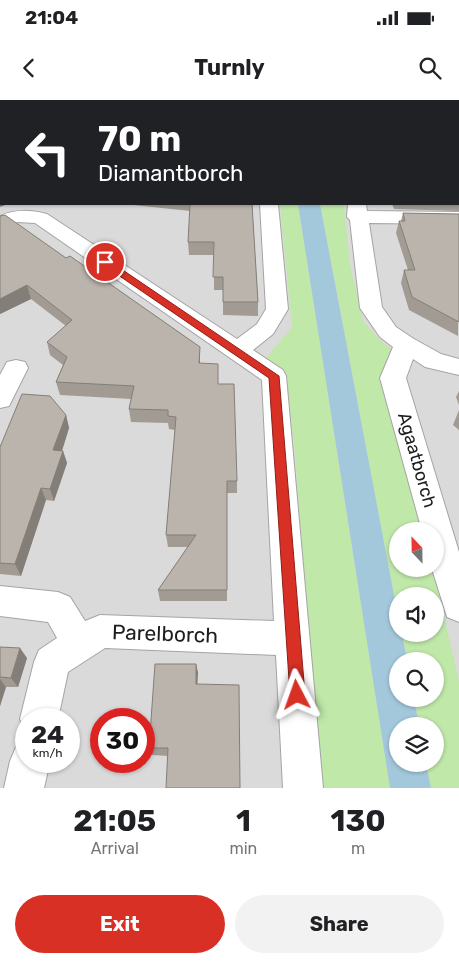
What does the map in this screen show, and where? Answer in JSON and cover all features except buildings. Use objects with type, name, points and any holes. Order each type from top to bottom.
[{"type":"street","points":[[236,352],[265,329],[276,309],[269,205]]},
{"type":"street","points":[[459,218],[357,211],[370,308],[388,332],[406,345],[434,361],[459,367]]},
{"type":"street","points":[[8,219],[40,218],[274,376],[303,788]]},
{"type":"street","name":"Agaatborch","points":[[406,345],[393,378],[459,606]]},
{"type":"street","points":[[0,399],[16,368]]},
{"type":"street","points":[[0,601],[58,608],[79,643]]},
{"type":"street","name":"Parelborch","points":[[42,708],[52,662],[100,631],[294,639]]},
{"type":"street","points":[[24,788],[27,773]]},
{"type":"shaded area","points":[[0,205],[459,205],[459,788],[0,788]]},
{"type":"green space","points":[[280,205],[298,205],[390,788],[321,788],[294,443],[286,377],[279,366],[266,358],[292,327]]},
{"type":"green space","points":[[320,205],[344,205],[350,264],[363,321],[382,342],[401,356],[390,390],[422,522],[389,522],[389,569]]},
{"type":"green space","points":[[391,578],[435,578],[437,587],[392,587]]},
{"type":"green space","points":[[444,616],[459,681],[459,788],[431,788],[428,772],[444,772],[444,717],[417,717],[415,707],[444,707],[444,652],[405,652],[403,642],[444,642]]},
{"type":"water","points":[[298,205],[320,205],[389,569],[389,578],[391,578],[392,587],[389,587],[389,642],[403,642],[405,652],[389,652],[389,707],[415,707],[417,717],[389,717],[389,772],[428,772],[431,788],[390,788]]},
{"type":"route","points":[[105,262],[274,376],[297,695]]}]
